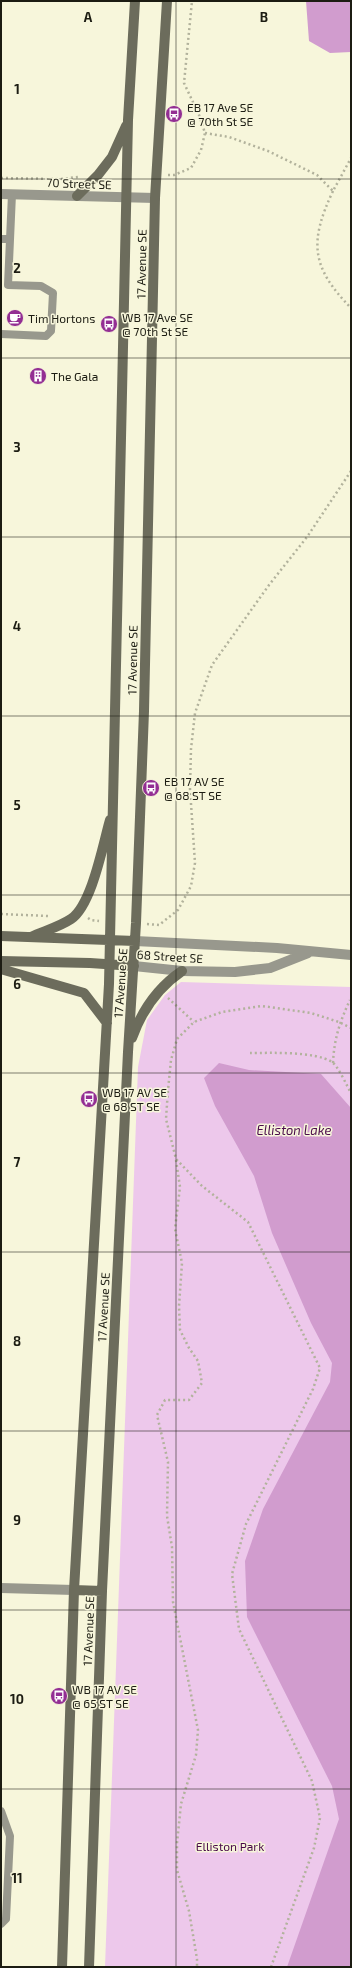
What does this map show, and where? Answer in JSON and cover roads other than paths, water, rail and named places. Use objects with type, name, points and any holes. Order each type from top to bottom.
[{"type":"main road","name":"17 Avenue SE","points":[[62,1967],[74,1590],[110,965],[126,197],[128,120],[135,1]]},
{"type":"main road","name":"17 Avenue SE","points":[[89,1967],[102,1591],[128,1052],[134,966],[144,711],[155,198],[168,1]]},
{"type":"main road","points":[[77,196],[98,175],[112,157],[128,120]]},
{"type":"main road","points":[[31,937],[71,919],[80,910],[89,894],[114,805]]},
{"type":"main road","name":"68 Street SE","points":[[1,936],[135,941]]},
{"type":"main road","name":"68 Street SE","points":[[1,961],[134,966]]},
{"type":"main road","points":[[1,968],[84,993],[107,1023]]},
{"type":"main road","points":[[128,1052],[136,1026],[150,1001],[166,982],[182,971]]},
{"type":"main road","points":[[74,1590],[102,1591]]},
{"type":"street","name":"70 Street SE","points":[[1,194],[155,198]]},
{"type":"street","name":"68 Street SE","points":[[135,941],[277,948],[351,955]]},
{"type":"street","name":"68 Street SE","points":[[134,966],[182,971],[235,972],[270,968],[310,952]]},
{"type":"street","points":[[1,1588],[74,1590]]},
{"type":"lane","points":[[1,334],[46,336],[51,331],[53,293],[41,286],[4,285],[10,239],[12,194]]},
{"type":"lane","points":[[1,239],[10,239]]},
{"type":"lane","points":[[1,1811],[10,1836],[6,1919],[1,1924]]},
{"type":"water","points":[[306,1],[351,1],[351,52],[330,53],[309,41]]},
{"type":"water","name":"Elliston Lake","points":[[219,1063],[249,1070],[321,1074],[351,1108],[351,1967],[287,1967],[339,1819],[332,1786],[247,1617],[245,1561],[263,1509],[330,1382],[332,1363],[311,1323],[272,1233],[254,1176],[215,1106],[204,1078]]},
{"type":"place","name":"EB 17 Ave SE @ 70th St SE","points":[[174,114]]},
{"type":"place","name":"Tim Hortons","points":[[15,318]]},
{"type":"place","name":"WB 17 Ave SE @ 70th St SE","points":[[109,324]]},
{"type":"place","name":"The Gala","points":[[38,376]]},
{"type":"place","name":"EB 17 AV SE @ 68 ST SE","points":[[151,788]]},
{"type":"place","name":"WB 17 AV SE @ 68 ST SE","points":[[89,1099]]},
{"type":"place","name":"WB 17 AV SE @ 65 ST SE","points":[[59,1696]]},
{"type":"park label","name":"Elliston Park","points":[[230,1846]]}]
